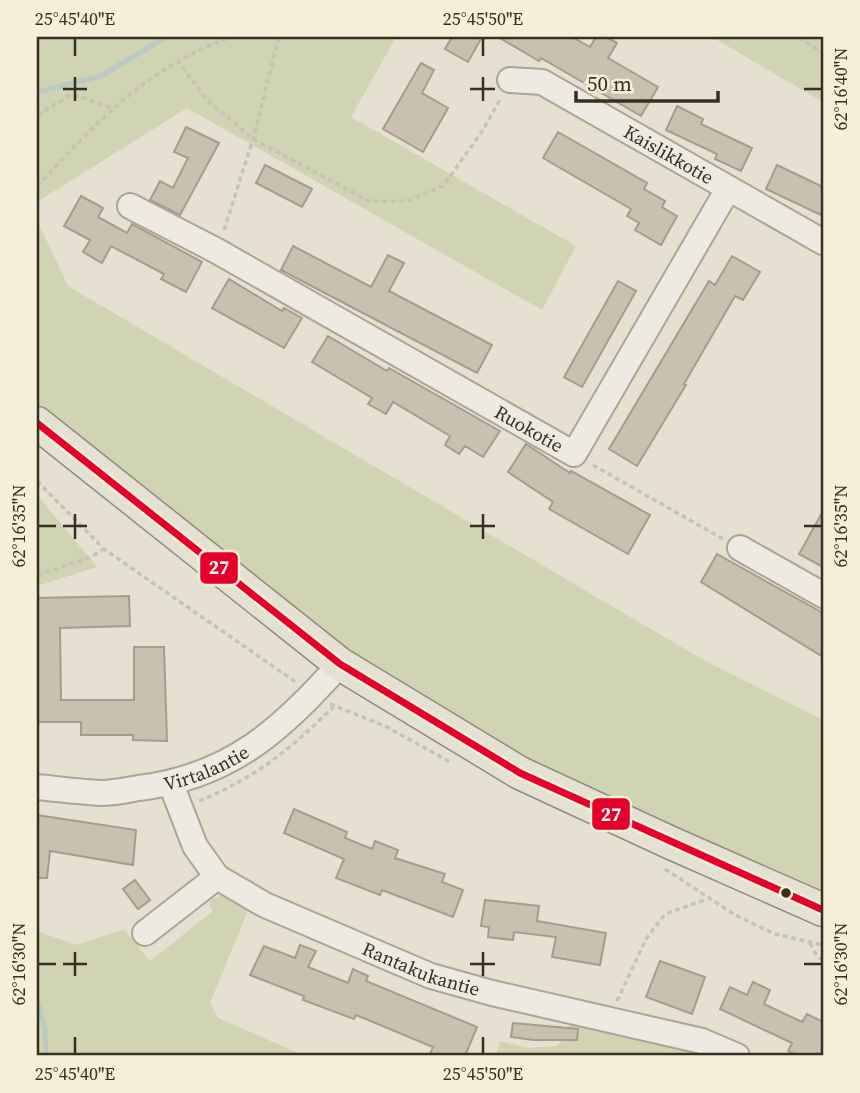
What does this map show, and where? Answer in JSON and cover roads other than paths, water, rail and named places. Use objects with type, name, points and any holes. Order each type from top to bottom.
[{"type":"main road","points":[[37,423],[340,664],[520,773],[823,909]]},
{"type":"street","name":"Kaislikkotie","points":[[510,80],[542,82],[823,242]]},
{"type":"street","name":"Ruokotie","points":[[130,205],[217,251],[574,454],[728,189]]},
{"type":"street","points":[[740,548],[823,595]]},
{"type":"street","name":"Virtalantie","points":[[37,787],[103,793],[171,784],[211,769],[261,742],[292,716],[340,664]]},
{"type":"street","name":"Rantakukantie","points":[[171,784],[195,846],[217,877],[265,905],[430,976],[702,1041],[737,1056]]},
{"type":"street","points":[[145,933],[217,877]]},
{"type":"waterway","points":[[37,92],[101,76],[166,37]]},
{"type":"waterway","points":[[37,1001],[45,1029],[46,1056]]}]
